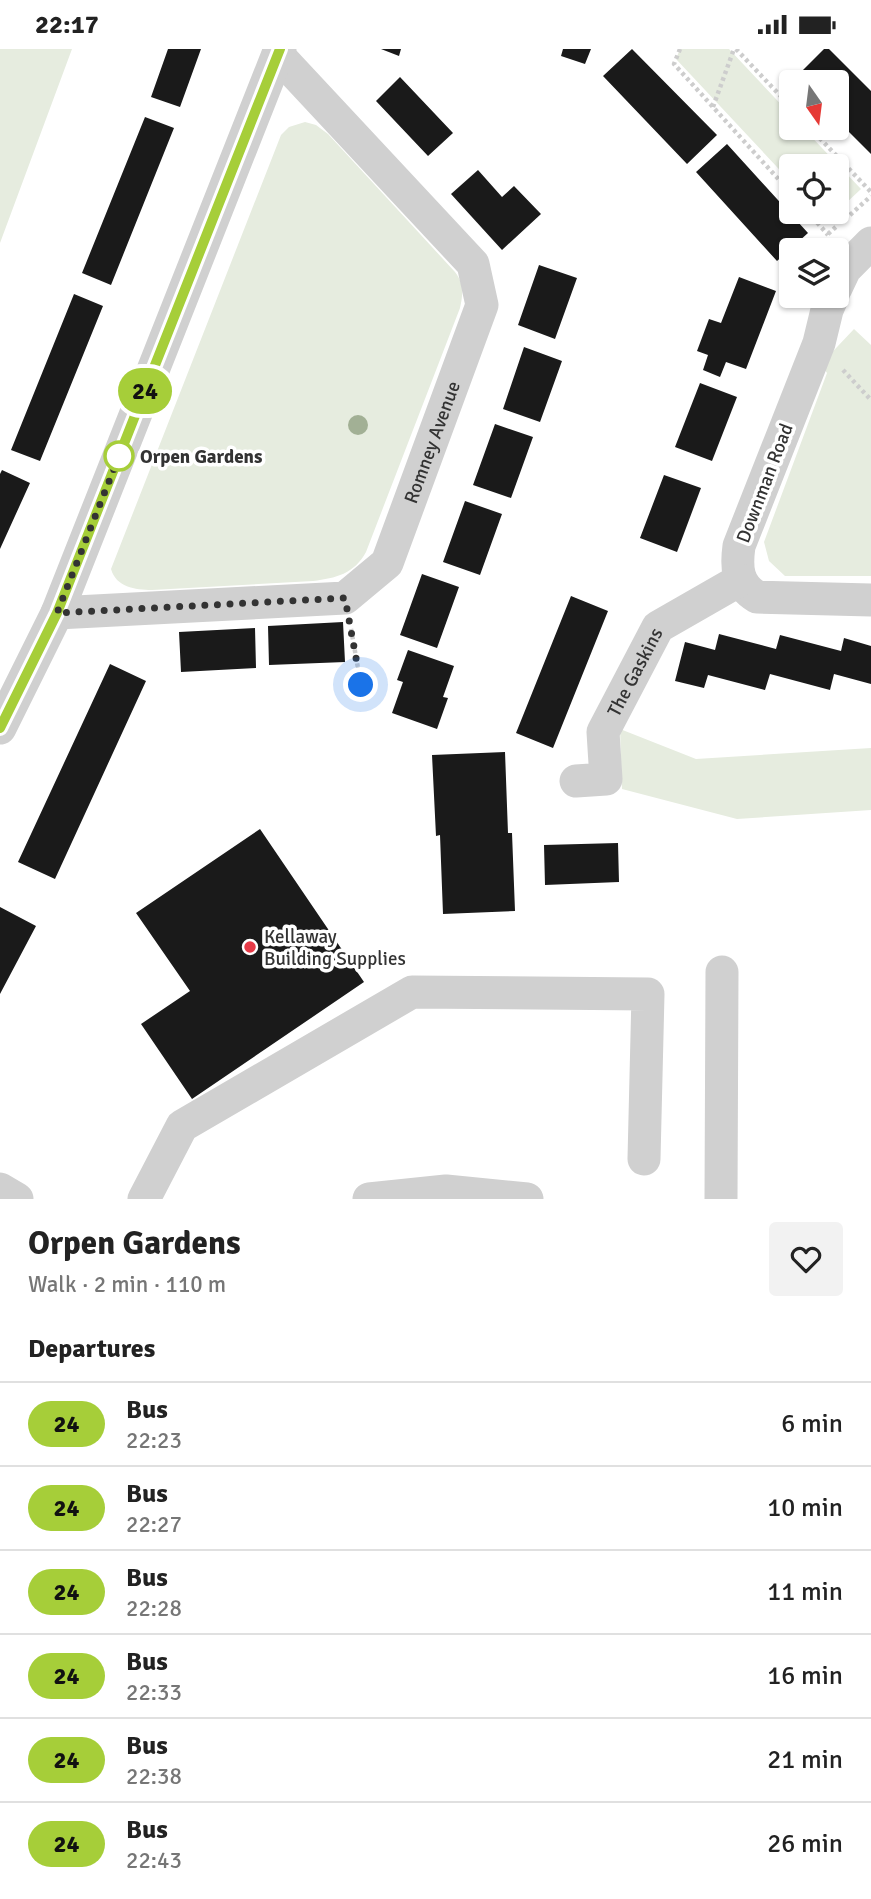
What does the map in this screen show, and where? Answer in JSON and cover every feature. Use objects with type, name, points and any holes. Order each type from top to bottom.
[{"type":"street","name":"Romney Avenue","points":[[0,728],[57,613],[279,52],[473,264],[482,305],[387,563],[345,598]]},
{"type":"street","points":[[849,265],[871,243]]},
{"type":"street","name":"Downman Road","points":[[740,579],[737,563],[739,546],[819,343],[828,308]]},
{"type":"street","points":[[740,579],[746,590],[757,597],[871,600]]},
{"type":"street","name":"The Gaskins","points":[[576,781],[606,779],[603,732],[659,627],[740,579]]},
{"type":"street","points":[[57,613],[345,598]]},
{"type":"street","points":[[721,1199],[722,972]]},
{"type":"street","points":[[144,1199],[182,1126],[412,992],[648,994],[644,1159]]},
{"type":"street","points":[[0,1189],[17,1199]]},
{"type":"street","points":[[369,1199],[446,1191],[527,1199]]},
{"type":"path","points":[[680,49],[674,64],[779,180]]},
{"type":"path","points":[[713,107],[735,49],[779,95]]},
{"type":"path","points":[[821,140],[871,192]]},
{"type":"path","points":[[819,224],[828,234],[828,238]]},
{"type":"path","points":[[345,598],[361,685]]},
{"type":"shaded area","points":[[0,49],[72,49],[0,243]]},
{"type":"shaded area","points":[[680,49],[729,49],[779,102],[779,140],[814,140],[828,154],[779,154],[779,169],[676,59]]},
{"type":"shaded area","points":[[305,122],[316,125],[328,134],[455,272],[462,289],[460,308],[366,552],[356,565],[337,576],[313,581],[152,590],[127,586],[117,580],[111,569],[281,135],[289,127]]},
{"type":"shaded area","points":[[849,176],[861,189],[849,200]]},
{"type":"shaded area","points":[[854,329],[871,345],[871,576],[785,576],[769,561],[764,542],[827,373],[821,364]]},
{"type":"shaded area","points":[[620,729],[696,759],[871,748],[871,810],[737,819],[622,789]]},
{"type":"building","points":[[168,49],[201,49],[180,107],[151,97]]},
{"type":"building","points":[[381,49],[401,49],[399,56]]},
{"type":"building","points":[[563,49],[591,49],[585,64],[561,56]]},
{"type":"building","points":[[632,49],[717,135],[687,164],[603,76]]},
{"type":"building","points":[[824,49],[829,49],[871,91],[871,154],[849,132],[849,70],[803,70]]},
{"type":"building","points":[[400,77],[453,133],[428,156],[376,101]]},
{"type":"building","points":[[145,117],[174,128],[111,285],[82,273]]},
{"type":"building","points":[[727,144],[779,201],[779,224],[800,224],[808,233],[802,238],[779,238],[777,261],[696,172]]},
{"type":"building","points":[[478,170],[502,197],[514,186],[541,214],[502,250],[451,194]]},
{"type":"building","points":[[539,265],[577,278],[555,339],[518,325]]},
{"type":"building","points":[[739,277],[776,291],[746,369],[726,362],[720,377],[703,370],[708,355],[697,351],[709,319],[721,323]]},
{"type":"building","points":[[74,294],[103,306],[40,461],[11,450]]},
{"type":"building","points":[[524,347],[562,361],[540,422],[503,409]]},
{"type":"building","points":[[700,383],[737,397],[712,461],[675,447]]},
{"type":"building","points":[[495,424],[533,437],[511,498],[473,485]]},
{"type":"building","points":[[2,470],[30,483],[0,549],[0,474]]},
{"type":"building","points":[[664,475],[701,488],[677,552],[640,538]]},
{"type":"building","points":[[465,501],[502,514],[480,575],[443,562]]},
{"type":"building","points":[[422,574],[459,587],[437,648],[400,635]]},
{"type":"building","points":[[571,596],[608,611],[553,748],[516,733]]},
{"type":"building","points":[[343,622],[345,662],[269,665],[268,626]]},
{"type":"building","points":[[255,628],[256,668],[181,672],[179,632]]},
{"type":"building","points":[[719,634],[776,649],[780,635],[841,651],[844,638],[871,646],[871,684],[834,674],[830,690],[770,674],[765,690],[708,675],[704,688],[675,681],[685,642],[715,650]]},
{"type":"building","points":[[408,650],[454,666],[443,697],[448,698],[437,729],[392,713],[403,682],[397,680]]},
{"type":"building","points":[[110,664],[146,681],[55,879],[18,862]]},
{"type":"building","points":[[505,752],[515,911],[443,914],[440,835],[436,836],[432,755]]},
{"type":"building","name":"Kellaway Building Supplies","points":[[260,829],[364,982],[192,1099],[141,1024],[190,991],[136,913]]},
{"type":"building","points":[[618,843],[619,882],[545,885],[544,845]]},
{"type":"building","points":[[0,907],[36,926],[0,994]]},
{"type":"bus line","name":"24","points":[[0,728],[57,613],[280,49]]},
{"type":"place","name":"Orpen Gardens","points":[[119,456]]},
{"type":"place","name":"Kellaway Building Supplies","points":[[250,947]]},
{"type":"route","points":[[119,456],[121,451],[57,613],[345,598],[361,685]]}]
